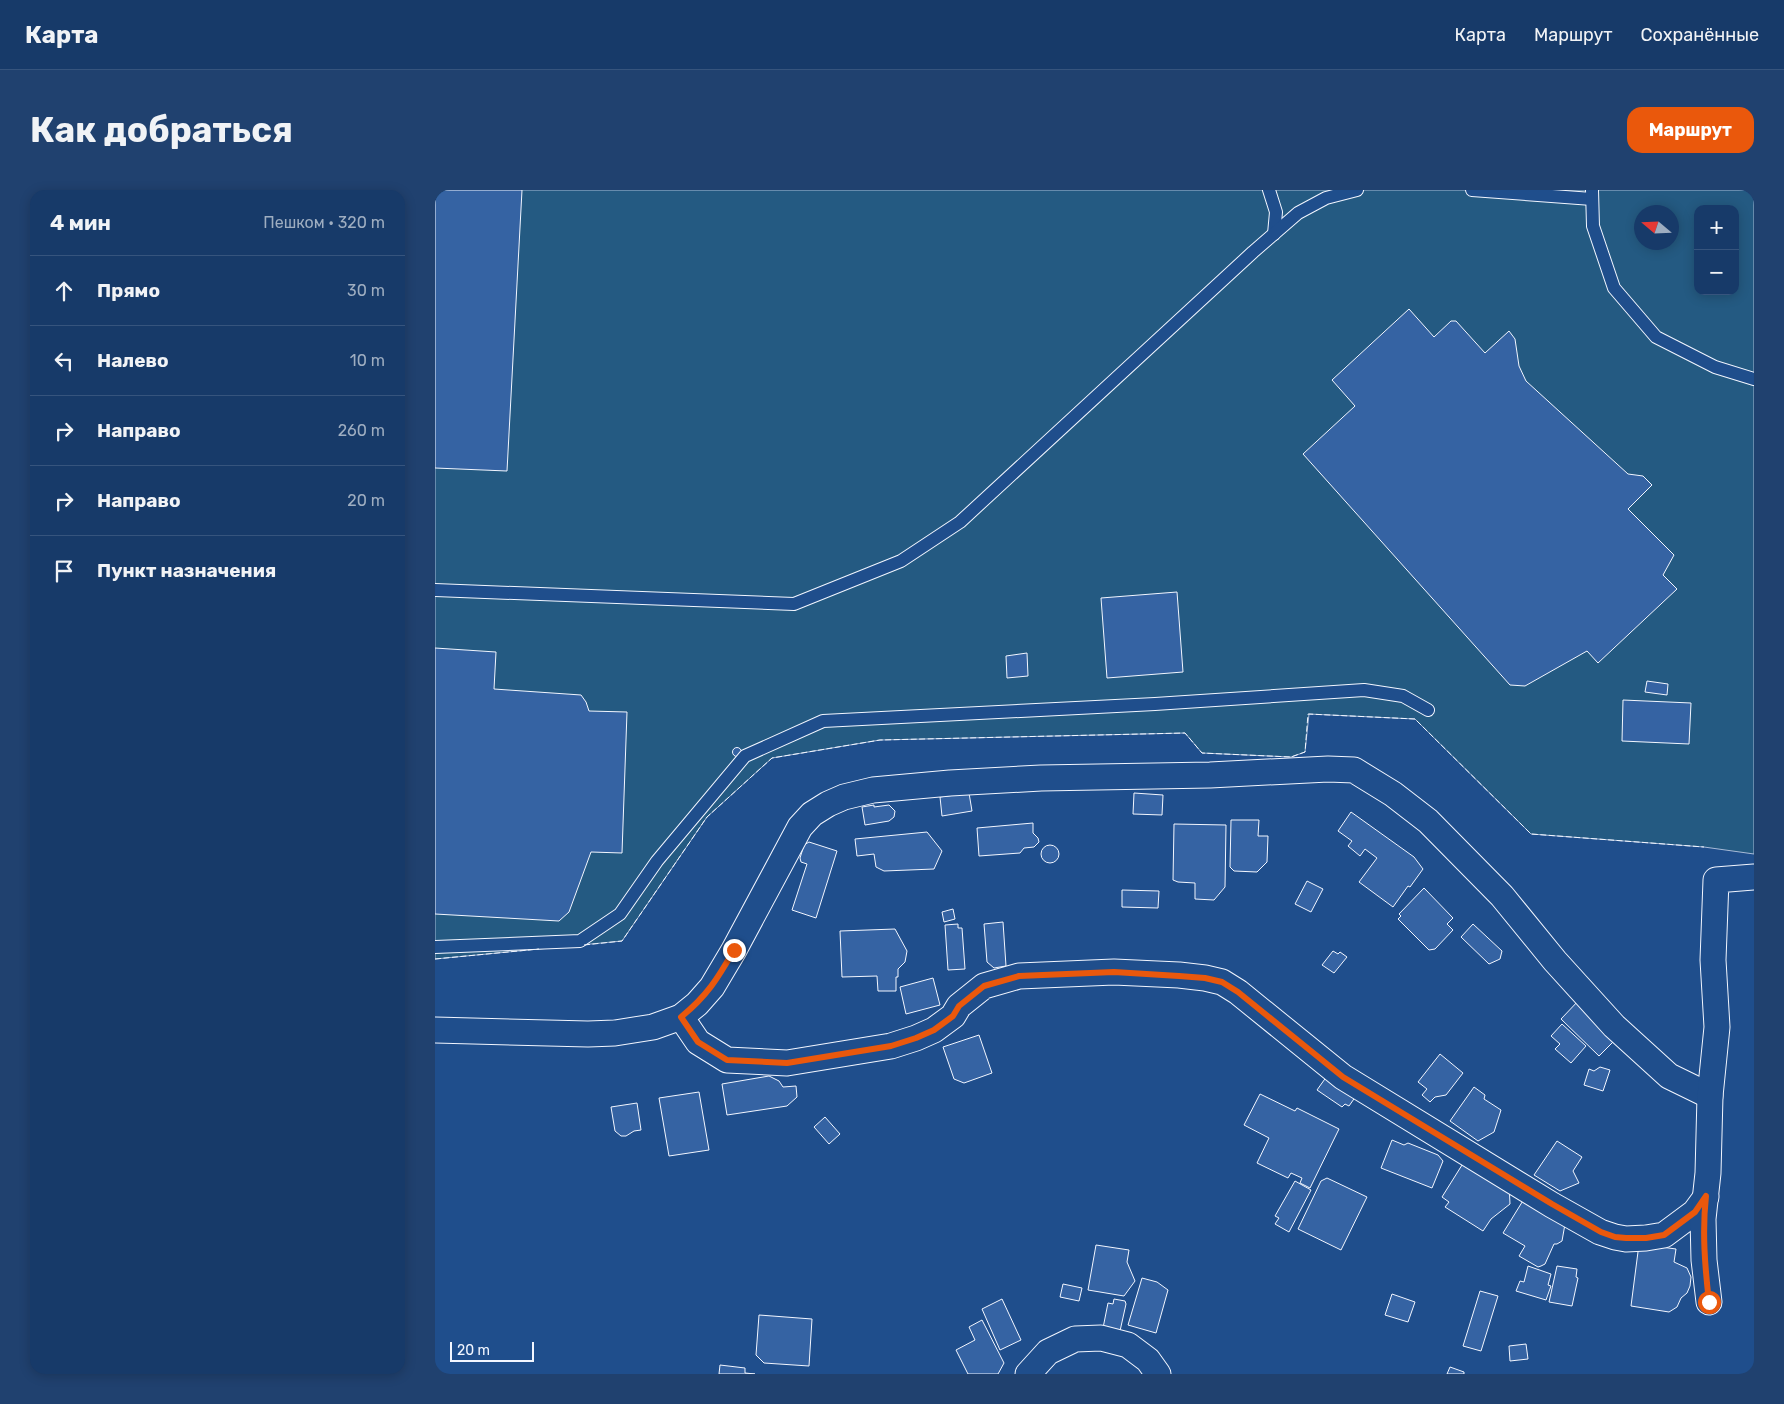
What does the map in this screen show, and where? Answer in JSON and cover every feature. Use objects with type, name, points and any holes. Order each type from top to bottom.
[{"type":"street","points":[[435,1030],[615,1033],[653,1027],[681,1017],[712,988],[800,827],[812,814],[844,797],[873,790],[1041,778],[1210,775],[1328,769],[1353,770],[1393,794],[1428,821],[1501,896],[1555,961],[1614,1026],[1669,1076],[1711,1096]]},
{"type":"street","points":[[1709,1302],[1704,1260],[1703,1219],[1708,1173],[1711,1096],[1717,1026],[1713,960],[1716,880],[1754,877]]},
{"type":"street","points":[[681,1017],[698,1042],[727,1060],[787,1063],[891,1046],[916,1038],[934,1030],[953,1016],[959,1006],[984,986],[1019,976],[1114,972],[1205,978],[1222,982],[1238,992],[1343,1077],[1601,1232],[1615,1237],[1626,1238],[1646,1238],[1664,1235],[1695,1212],[1706,1196]]},
{"type":"street","points":[[1028,1374],[1048,1352],[1075,1339],[1101,1338],[1128,1345],[1148,1360],[1157,1374]]},
{"type":"lane","points":[[1269,190],[1276,212],[1274,234]]},
{"type":"lane","points":[[435,590],[794,604],[901,561],[960,522],[1297,214],[1326,198],[1357,190]]},
{"type":"lane","points":[[1471,190],[1592,195],[1593,226],[1615,288],[1656,337],[1715,367],[1754,379]]},
{"type":"lane","points":[[435,947],[580,941],[620,914],[657,861],[745,756],[823,721],[1155,704],[1364,690],[1403,696],[1428,710]]},
{"type":"shaded area","points":[[435,190],[1754,190],[1754,854],[1704,847],[1531,834],[1415,719],[1309,714],[1305,752],[1291,757],[1202,753],[1185,733],[880,740],[772,758],[707,817],[622,941],[435,959]]},
{"type":"building","points":[[435,190],[522,190],[507,471],[435,468]]},
{"type":"building","points":[[1409,309],[1434,337],[1451,321],[1456,321],[1485,353],[1509,331],[1515,339],[1519,366],[1526,381],[1628,474],[1643,476],[1652,485],[1628,509],[1674,555],[1663,575],[1677,589],[1598,663],[1587,651],[1525,686],[1510,685],[1303,454],[1355,406],[1332,380]]},
{"type":"building","points":[[1177,592],[1183,672],[1107,678],[1101,598]]},
{"type":"building","points":[[435,648],[496,652],[494,689],[581,695],[589,711],[627,712],[622,853],[591,852],[569,912],[559,921],[435,914]]},
{"type":"building","points":[[1027,653],[1028,676],[1007,678],[1006,656]]},
{"type":"building","points":[[1647,681],[1668,684],[1667,695],[1645,692]]},
{"type":"building","points":[[1623,700],[1691,703],[1689,744],[1622,741]]},
{"type":"building","points":[[737,747],[742,752],[737,757],[732,752]]},
{"type":"building","points":[[969,793],[972,811],[942,816],[940,797]]},
{"type":"building","points":[[1134,793],[1163,795],[1162,815],[1133,814]]},
{"type":"building","points":[[874,805],[874,807],[889,805],[895,811],[894,817],[889,821],[865,825],[862,807]]},
{"type":"building","points":[[1351,812],[1414,857],[1423,869],[1393,907],[1359,882],[1377,858],[1365,849],[1360,856],[1348,846],[1352,841],[1338,831]]},
{"type":"building","points":[[1231,820],[1259,820],[1258,836],[1268,836],[1267,862],[1257,872],[1234,871],[1230,867]]},
{"type":"building","points":[[1033,823],[1033,833],[1039,842],[1034,847],[1024,848],[1020,853],[979,856],[977,828]]},
{"type":"building","points":[[1174,824],[1226,825],[1225,887],[1214,900],[1195,899],[1195,883],[1173,880]]},
{"type":"building","points":[[927,832],[942,851],[934,869],[884,871],[876,867],[874,854],[857,856],[855,839]]},
{"type":"building","points":[[809,842],[837,851],[816,918],[792,910],[807,864],[801,862],[800,858],[804,845]]},
{"type":"building","points":[[1050,845],[1056,848],[1059,854],[1056,860],[1050,863],[1044,860],[1041,854],[1044,848]]},
{"type":"building","points":[[1307,881],[1323,889],[1311,912],[1295,904]]},
{"type":"building","points":[[1424,888],[1453,918],[1447,924],[1453,930],[1435,949],[1429,950],[1398,919],[1401,916],[1399,914]]},
{"type":"building","points":[[1122,890],[1159,891],[1158,908],[1122,907]]},
{"type":"building","points":[[953,909],[955,919],[944,922],[942,912]]},
{"type":"building","points":[[1003,922],[1006,966],[994,968],[987,962],[984,924]]},
{"type":"building","points":[[958,924],[958,928],[962,928],[965,969],[948,970],[945,925]]},
{"type":"building","points":[[1473,924],[1502,951],[1500,959],[1489,964],[1461,937]]},
{"type":"building","points":[[895,929],[907,951],[905,962],[898,969],[896,991],[878,991],[877,976],[842,977],[840,931]]},
{"type":"building","points":[[1333,951],[1338,954],[1340,952],[1347,957],[1334,973],[1322,965]]},
{"type":"building","points":[[933,978],[940,1005],[906,1014],[900,987]]},
{"type":"building","points":[[1580,999],[1618,1037],[1599,1056],[1561,1019]]},
{"type":"building","points":[[1562,1024],[1586,1046],[1571,1063],[1555,1049],[1560,1044],[1551,1036]]},
{"type":"building","points":[[979,1035],[992,1073],[964,1083],[954,1079],[943,1047]]},
{"type":"building","points":[[1440,1054],[1463,1073],[1446,1095],[1435,1097],[1430,1102],[1422,1095],[1427,1089],[1418,1082]]},
{"type":"building","points":[[1600,1067],[1610,1070],[1603,1091],[1584,1085],[1589,1069],[1594,1071]]},
{"type":"building","points":[[769,1076],[779,1081],[783,1087],[796,1086],[797,1097],[787,1106],[727,1115],[722,1084]]},
{"type":"building","points":[[1327,1076],[1356,1096],[1349,1106],[1345,1104],[1342,1107],[1317,1090]]},
{"type":"building","points":[[1474,1087],[1485,1095],[1484,1099],[1501,1110],[1494,1132],[1478,1141],[1450,1121]]},
{"type":"building","points":[[699,1092],[709,1150],[669,1156],[659,1098]]},
{"type":"building","points":[[1260,1094],[1295,1111],[1297,1108],[1339,1129],[1310,1188],[1300,1183],[1302,1178],[1291,1173],[1288,1178],[1257,1163],[1269,1138],[1244,1125]]},
{"type":"building","points":[[637,1103],[641,1130],[621,1136],[615,1131],[611,1107]]},
{"type":"building","points":[[825,1117],[840,1134],[829,1144],[814,1127]]},
{"type":"building","points":[[1392,1140],[1404,1145],[1408,1143],[1438,1155],[1443,1161],[1432,1188],[1381,1168]]},
{"type":"building","points":[[1557,1141],[1582,1157],[1573,1171],[1579,1183],[1560,1191],[1534,1175]]},
{"type":"building","points":[[1467,1157],[1509,1184],[1510,1204],[1491,1219],[1483,1231],[1445,1207],[1449,1202],[1442,1197]]},
{"type":"building","points":[[1327,1178],[1367,1197],[1341,1250],[1298,1229],[1321,1181]]},
{"type":"building","points":[[1295,1181],[1311,1190],[1289,1232],[1275,1224],[1279,1218],[1275,1216]]},
{"type":"building","points":[[1524,1199],[1565,1224],[1562,1241],[1554,1244],[1545,1264],[1538,1267],[1519,1256],[1525,1246],[1503,1233]]},
{"type":"building","points":[[1639,1244],[1676,1249],[1674,1262],[1687,1268],[1691,1277],[1687,1293],[1681,1298],[1677,1307],[1669,1312],[1631,1306]]},
{"type":"building","points":[[1096,1245],[1129,1250],[1127,1262],[1135,1281],[1124,1296],[1088,1290]]},
{"type":"building","points":[[1528,1266],[1551,1274],[1548,1285],[1551,1286],[1546,1300],[1516,1291],[1520,1281],[1524,1282]]},
{"type":"building","points":[[1557,1266],[1577,1269],[1576,1277],[1578,1278],[1572,1306],[1549,1302]]},
{"type":"building","points":[[1142,1278],[1157,1282],[1168,1290],[1156,1333],[1128,1325]]},
{"type":"building","points":[[1063,1284],[1082,1288],[1079,1301],[1060,1297]]},
{"type":"building","points":[[1480,1291],[1498,1296],[1481,1351],[1463,1346]]},
{"type":"building","points":[[1392,1294],[1415,1302],[1408,1322],[1385,1315]]},
{"type":"building","points":[[1002,1299],[1021,1340],[1000,1350],[982,1309]]},
{"type":"building","points":[[1114,1299],[1125,1301],[1126,1304],[1120,1331],[1103,1328],[1108,1303],[1113,1304]]},
{"type":"building","points":[[759,1315],[812,1319],[809,1366],[764,1363],[756,1355]]},
{"type":"building","points":[[982,1320],[1004,1363],[998,1374],[968,1374],[956,1350],[975,1340],[969,1327]]},
{"type":"building","points":[[1526,1344],[1528,1359],[1510,1361],[1509,1346]]},
{"type":"building","points":[[720,1365],[745,1368],[745,1373],[755,1374],[719,1374]]},
{"type":"building","points":[[1450,1367],[1464,1372],[1464,1374],[1447,1374]]},
{"type":"fence","points":[[584,945],[622,941],[707,817],[772,758],[880,740],[1185,733],[1202,753],[1291,757],[1305,752],[1308,714],[1415,719],[1531,834],[1704,847]]},
{"type":"fence","points":[[435,959],[539,949]]},
{"type":"route","points":[[734,950],[712,988],[681,1017],[698,1042],[712,1052],[727,1060],[751,1062],[787,1063],[891,1046],[916,1038],[934,1030],[953,1016],[959,1006],[984,986],[1019,976],[1114,972],[1205,978],[1222,982],[1238,992],[1343,1077],[1601,1232],[1615,1237],[1626,1238],[1646,1238],[1664,1235],[1695,1212],[1706,1196],[1703,1219],[1704,1260],[1709,1302]]}]
